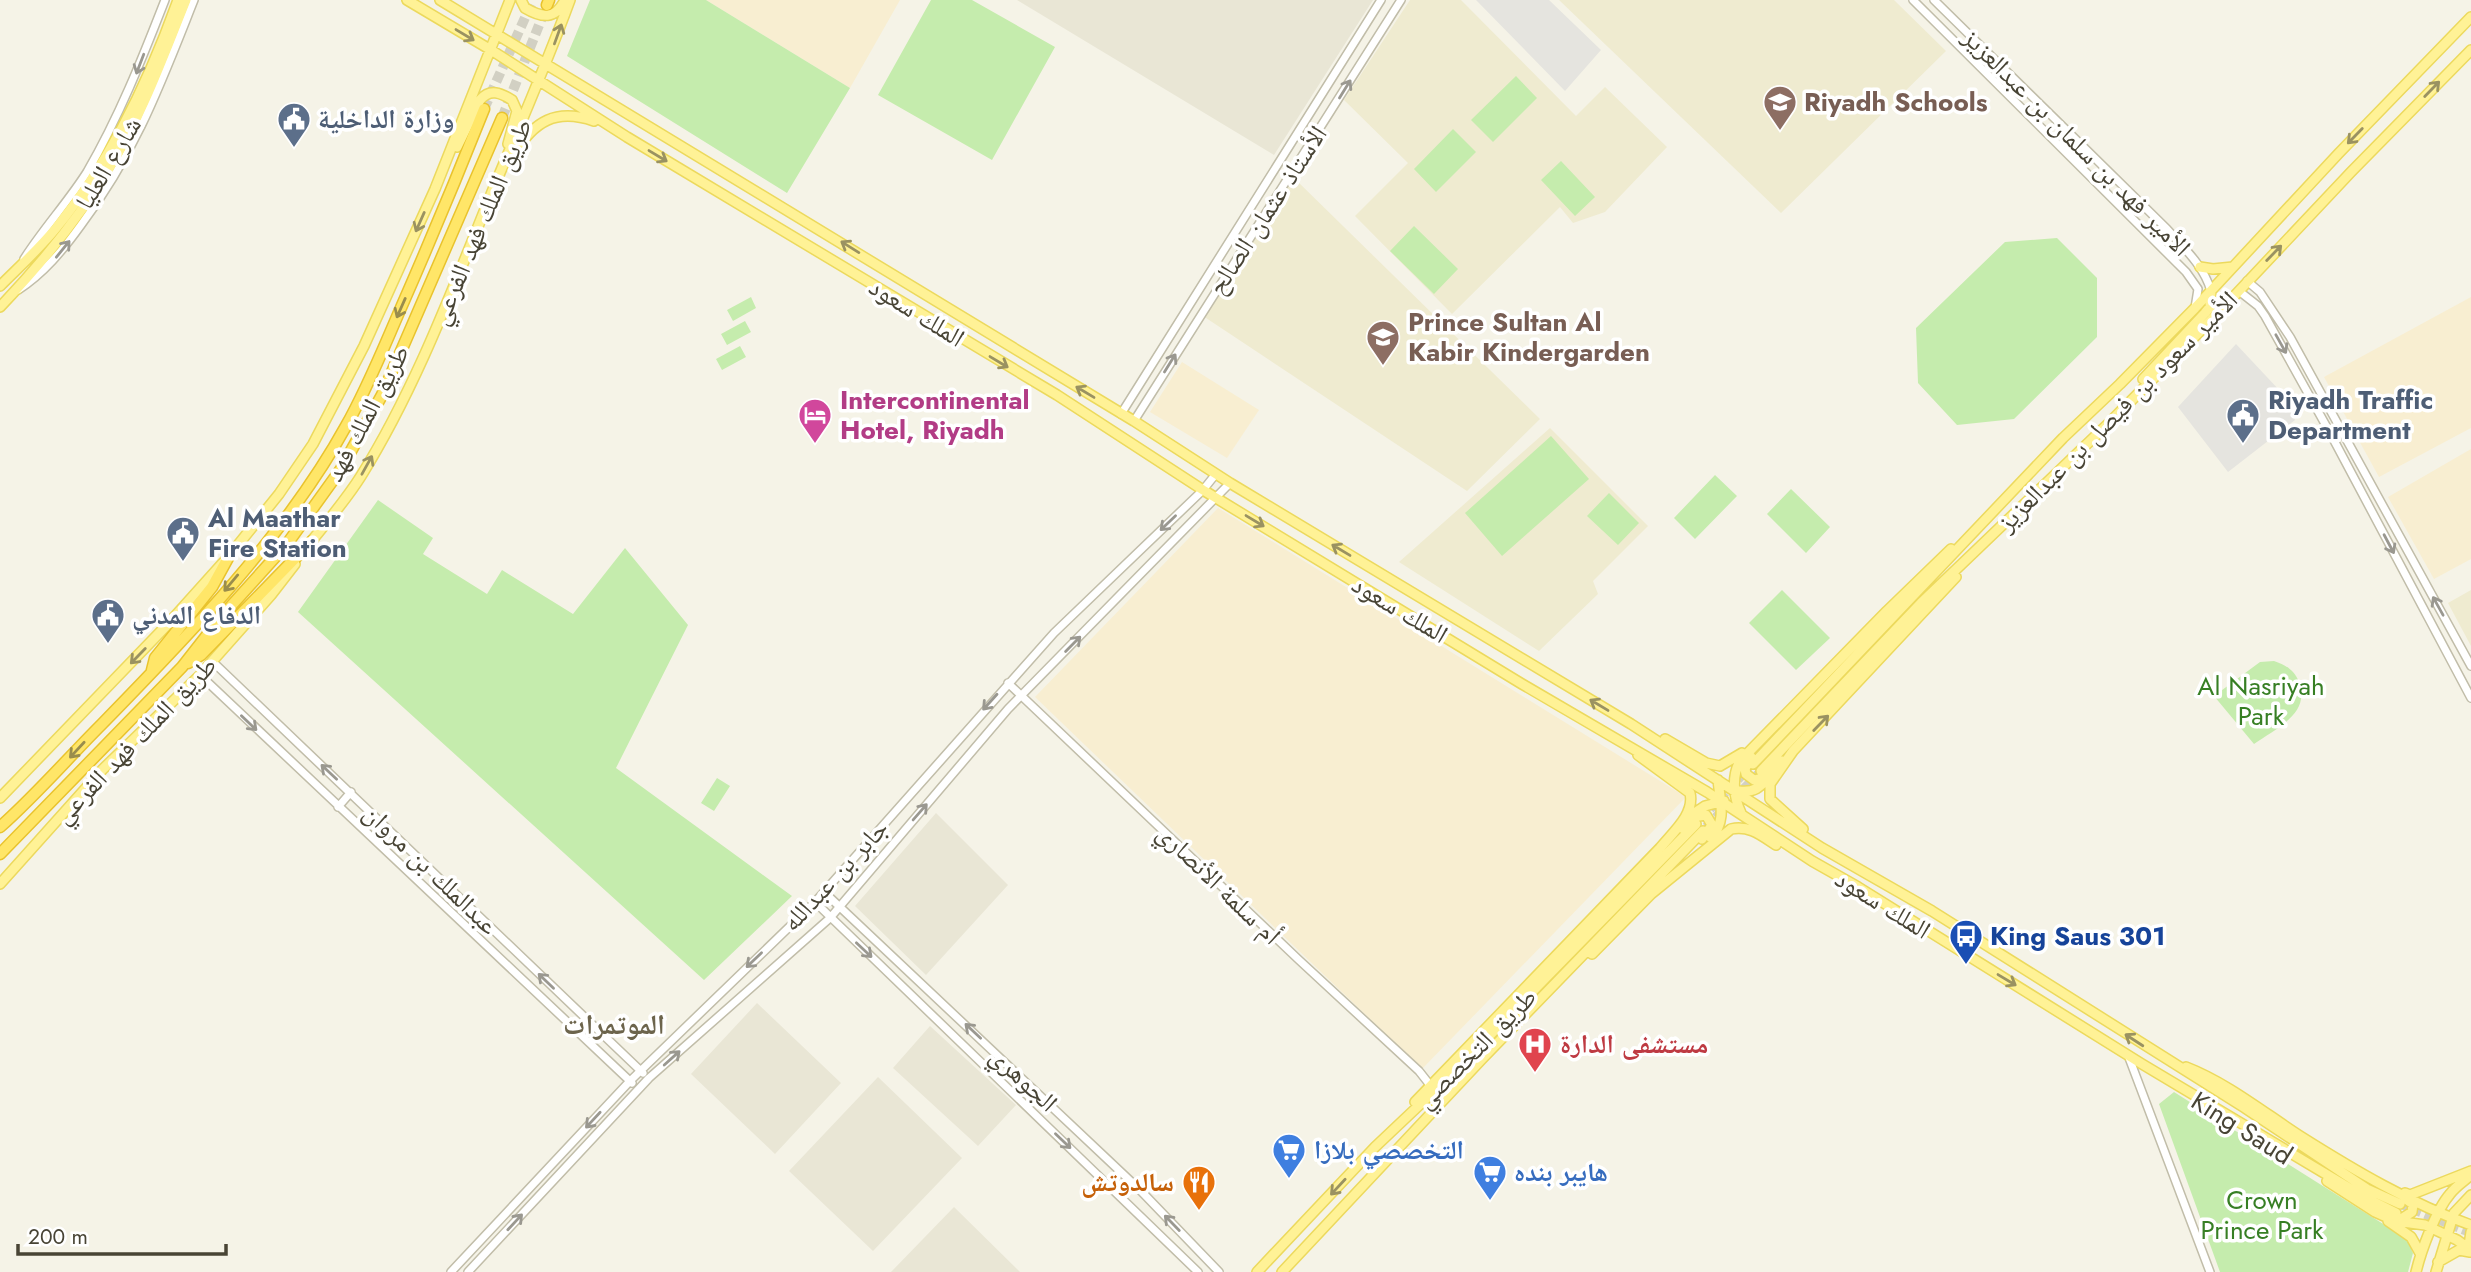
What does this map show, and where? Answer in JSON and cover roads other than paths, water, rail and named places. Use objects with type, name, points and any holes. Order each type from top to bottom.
[{"type":"highway","name":"طريق الملك فهد","points":[[0,827],[151,674],[231,584],[291,510],[346,426],[369,379],[484,109]]},
{"type":"highway","name":"طريق الملك فهد","points":[[0,854],[182,667],[222,616],[287,544],[341,469],[382,395],[502,118]]},
{"type":"highway","points":[[182,667],[201,654],[312,541]]},
{"type":"highway","points":[[151,674],[155,658],[212,587],[229,556]]},
{"type":"main road","name":"شارع العليا","points":[[0,286],[58,227],[111,148],[140,91],[178,0]]},
{"type":"main road","name":"شارع العليا","points":[[0,307],[73,222],[111,166],[153,83],[186,0]]},
{"type":"main road","name":"الملك سعود","points":[[407,0],[627,137],[1057,396],[1203,489],[1522,684],[1707,792],[1720,796],[1741,815],[1812,861],[2142,1064],[2366,1198],[2398,1208],[1932,911],[1822,848],[1631,724],[1215,475],[1134,421],[440,0]]},
{"type":"main road","points":[[0,798],[167,625],[229,556],[279,494],[313,444],[364,346],[435,188],[510,0]]},
{"type":"main road","points":[[521,0],[524,8],[544,17],[553,15],[568,0]]},
{"type":"main road","name":"طريق الملك فهد الفرعي","points":[[0,884],[103,769],[200,675],[271,594],[360,477],[399,407],[444,315],[539,83],[568,0]]},
{"type":"main road","name":"الأمير سعود بن فيصل بن عبدالعزيز","points":[[2471,17],[2339,153],[2195,308],[2063,438],[1896,614],[1757,768],[2239,291],[2471,50]]},
{"type":"main road","points":[[435,188],[480,100],[484,95],[494,92],[512,100],[517,111],[495,186]]},
{"type":"main road","points":[[495,186],[527,134],[545,121],[578,116],[627,137]]},
{"type":"main road","points":[[2199,265],[2213,270],[2235,266]]},
{"type":"main road","points":[[2132,398],[2144,378],[2210,307],[2210,291]]},
{"type":"main road","points":[[1741,815],[1735,802],[1736,768],[1740,761],[1926,572],[1955,545],[1975,532]]},
{"type":"main road","points":[[1375,1147],[1430,1085],[1695,812],[1720,796],[1735,791],[1757,790],[1972,561],[1984,542]]},
{"type":"main road","points":[[1631,724],[1646,729],[1706,763],[1720,766],[1733,760],[1771,731]]},
{"type":"main road","points":[[1771,731],[1746,764],[1746,774],[1754,780],[1762,778],[1793,751]]},
{"type":"main road","points":[[1621,740],[1653,768],[1690,793],[1692,802],[1689,811],[1660,848]]},
{"type":"main road","points":[[1793,751],[1770,784],[1770,799],[1822,848]]},
{"type":"main road","points":[[1651,894],[1717,832],[1722,817],[1718,780]]},
{"type":"main road","points":[[1720,796],[1735,802],[1756,804]]},
{"type":"main road","points":[[1482,1059],[1502,1046],[1651,894],[1706,835],[1712,825],[1711,820],[1706,815],[1693,817],[1660,848]]},
{"type":"main road","name":"طريق التخصصي","points":[[1257,1272],[1375,1147],[1449,1077],[1699,827],[1282,1272]]},
{"type":"main road","points":[[1651,894],[1731,829],[1749,828],[1782,848],[1812,861]]},
{"type":"main road","name":"King Saud","points":[[2164,1058],[2195,1070],[2229,1089],[2360,1172],[2439,1213],[2471,1225]]},
{"type":"main road","name":"King Saud","points":[[2142,1064],[2375,1212],[2395,1221],[2432,1228],[2471,1250]]},
{"type":"main road","points":[[2360,1172],[2410,1195],[2471,1173]]},
{"type":"main road","points":[[2360,1172],[2413,1204],[2412,1212],[2401,1219],[2375,1212]]},
{"type":"main road","points":[[2416,1272],[2420,1253],[2449,1194],[2471,1173]]},
{"type":"main road","points":[[2437,1267],[2452,1219],[2460,1205],[2471,1195]]},
{"type":"main road","points":[[2375,1212],[2411,1237],[2420,1253]]},
{"type":"main road","points":[[2437,1267],[2459,1250],[2471,1250],[2471,1232]]},
{"type":"street","points":[[17,270],[85,175],[101,147],[124,102],[165,0]]},
{"type":"street","points":[[12,294],[29,284],[58,255],[113,180],[148,114],[194,0]]},
{"type":"street","name":"الأستاذ عثمان الصالح","points":[[1121,414],[1381,0]]},
{"type":"street","name":"الأستاذ عثمان الصالح","points":[[1134,421],[1401,0]]},
{"type":"street","name":"الأمير فهد بن سلمان بن عبدالعزيز","points":[[1913,0],[2186,272],[2198,289],[2195,308]]},
{"type":"street","name":"الأمير فهد بن سلمان بن عبدالعزيز","points":[[1934,0],[2167,229],[2199,265],[2207,278],[2210,291]]},
{"type":"street","points":[[2186,272],[2199,265]]},
{"type":"street","points":[[2247,281],[2272,307],[2471,666]]},
{"type":"street","points":[[2239,291],[2258,306],[2265,316],[2471,698]]},
{"type":"street","name":"جابر بن عبدالله","points":[[451,1272],[640,1070],[815,902],[1054,632],[1215,475]]},
{"type":"street","name":"جابر بن عبدالله","points":[[468,1272],[649,1078],[830,918],[1022,695],[1230,483]]},
{"type":"street","name":"عبدالملك بن مروان","points":[[212,661],[649,1078]]},
{"type":"street","name":"عبدالملك بن مروان","points":[[200,675],[639,1089]]},
{"type":"street","name":"أم سلمة الأنصاري","points":[[1008,682],[1270,933],[1419,1071],[1430,1085]]},
{"type":"street","points":[[338,807],[351,792]]},
{"type":"street","name":"الجوهري","points":[[824,892],[1101,1152],[1219,1272]]},
{"type":"street","name":"الجوهري","points":[[815,902],[1198,1272]]},
{"type":"street","points":[[2128,1054],[2210,1272]]},
{"type":"tunnel","points":[[484,109],[533,0]]},
{"type":"tunnel","points":[[502,118],[547,5]]},
{"type":"tunnel","points":[[1701,819],[1749,768]]},
{"type":"tunnel","points":[[1706,827],[1758,774]]},
{"type":"tunnel","points":[[2400,1204],[2471,1233]]},
{"type":"place","name":"Riyadh Schools","points":[[1780,132]]},
{"type":"place","name":"وزارة الداخلية","points":[[294,149]]},
{"type":"place","name":"Prince Sultan Al Kabir Kindergarden","points":[[1383,367]]},
{"type":"place","name":"Intercontinental Hotel, Riyadh","points":[[815,445]]},
{"type":"place","name":"Riyadh Traffic Department","points":[[2243,445]]},
{"type":"place","name":"Al Maathar Fire Station","points":[[183,563]]},
{"type":"place","name":"الدفاع المدني","points":[[108,645]]},
{"type":"place","name":"King Saus 301","points":[[1966,966]]},
{"type":"place","name":"مستشفى الدارة","points":[[1535,1074]]},
{"type":"place","name":"التخصصي بلازا","points":[[1289,1180]]},
{"type":"place","name":"هايبر بنده","points":[[1490,1202]]},
{"type":"place","name":"سالدوتش","points":[[1199,1212]]},
{"type":"district","name":"الموتمرات","points":[[614,1024]]},
{"type":"park label","name":"Al Nasriyah Park","points":[[2261,701]]},
{"type":"park label","name":"Crown Prince Park","points":[[2262,1215]]}]
